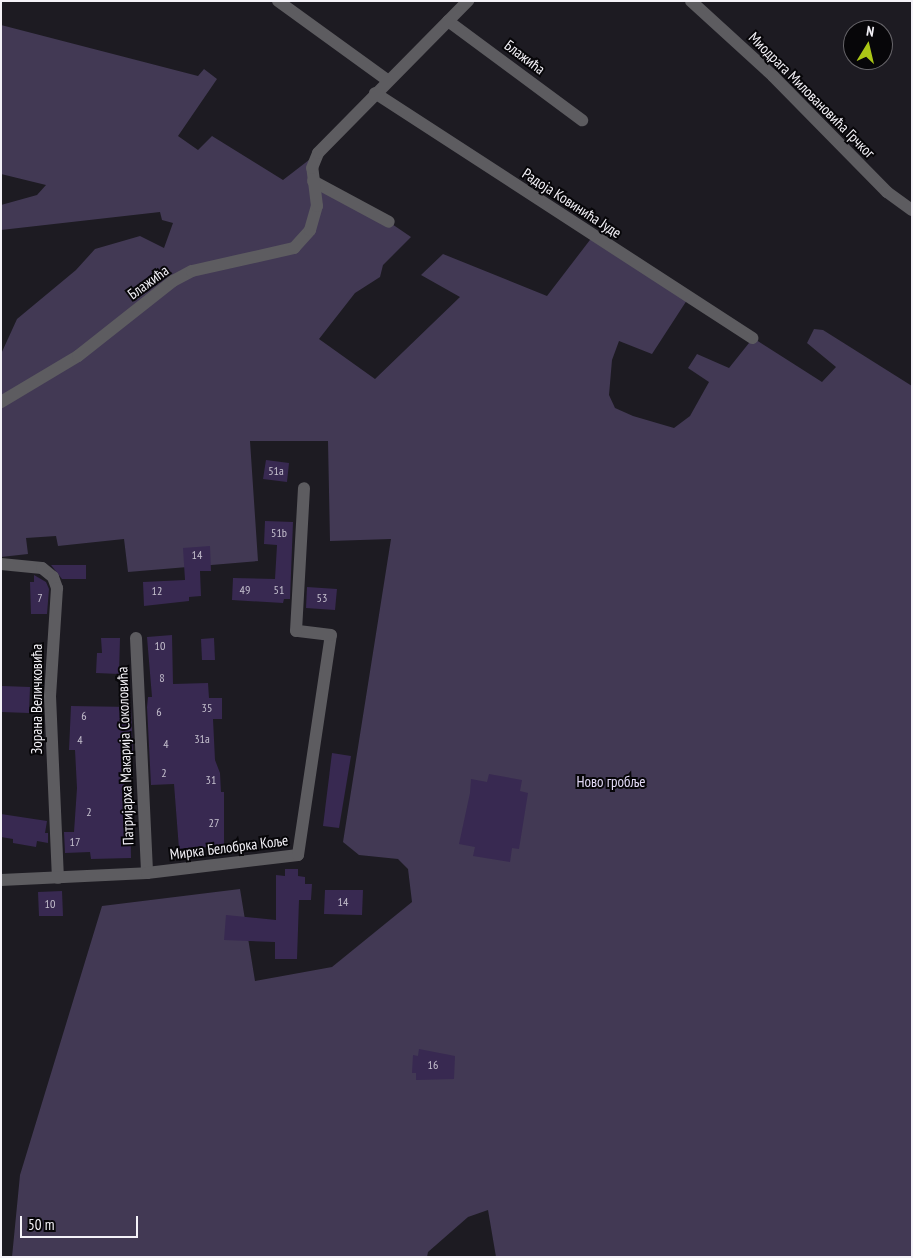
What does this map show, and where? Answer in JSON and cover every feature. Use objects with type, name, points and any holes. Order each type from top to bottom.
[{"type":"street","points":[[278,1],[388,80]]},
{"type":"street","name":"Блажића","points":[[1,402],[78,356],[180,278],[223,263],[294,248],[310,230],[317,206],[312,168],[318,153],[375,93],[468,1]]},
{"type":"street","name":"Миодрага Миловановића Грчког","points":[[691,1],[773,76],[887,192],[912,210]]},
{"type":"street","name":"Блажића","points":[[448,21],[582,120]]},
{"type":"street","name":"Радоја Ковинића Јуде","points":[[375,93],[752,338]]},
{"type":"street","points":[[314,181],[389,222]]},
{"type":"street","name":"Мирка Белобрка Коље","points":[[1,880],[147,873],[298,855],[330,634],[296,631],[304,488]]},
{"type":"street","name":"Зорана Величковића","points":[[1,564],[42,568],[53,577],[57,588],[50,696],[58,878]]},
{"type":"street","name":"Патријарха Макарија Соколовића","points":[[136,638],[147,873]]},
{"type":"green space","name":"Ново гробље","points":[[1,25],[198,76],[204,69],[217,79],[178,136],[198,150],[212,136],[283,180],[318,153],[314,181],[389,222],[411,237],[383,265],[380,277],[355,293],[319,339],[375,379],[460,297],[421,275],[443,254],[547,296],[593,236],[689,297],[652,354],[619,341],[612,360],[609,395],[615,408],[633,416],[674,428],[690,416],[709,382],[688,368],[697,354],[729,368],[753,338],[822,382],[836,367],[807,343],[814,329],[823,330],[912,386],[912,1257],[496,1257],[488,1210],[468,1217],[428,1252],[427,1257],[12,1257],[20,1175],[102,906],[240,889],[255,981],[332,967],[412,902],[408,869],[398,859],[359,855],[343,842],[391,539],[330,541],[328,441],[250,441],[258,561],[128,572],[124,539],[58,546],[56,536],[26,538],[28,554],[1,557],[1,354],[17,319],[76,270],[95,249],[140,236],[164,248],[173,223],[162,220],[160,212],[1,230],[1,205],[37,195],[46,185],[1,174]]},
{"type":"building","points":[[266,460],[289,463],[287,482],[263,479]]},
{"type":"building","points":[[265,521],[293,522],[290,599],[284,599],[283,603],[232,600],[233,578],[275,579],[277,545],[264,544]]},
{"type":"building","points":[[210,546],[211,571],[200,571],[201,596],[189,597],[189,601],[144,606],[143,582],[185,580],[183,548]]},
{"type":"building","points":[[51,565],[86,565],[86,579],[62,579]]},
{"type":"building","points":[[34,575],[46,582],[49,589],[47,614],[31,614],[30,582],[34,582]]},
{"type":"building","points":[[307,587],[337,589],[335,610],[306,608]]},
{"type":"building","points":[[172,635],[173,684],[208,683],[209,698],[222,698],[222,719],[213,719],[215,760],[220,773],[221,792],[224,792],[224,846],[179,849],[174,784],[151,785],[147,707],[148,697],[152,697],[147,637]]},
{"type":"building","points":[[101,638],[120,638],[119,674],[96,673],[97,653],[102,653]]},
{"type":"building","points":[[214,638],[215,660],[202,660],[201,639]]},
{"type":"building","points":[[2,686],[30,687],[29,713],[1,712]]},
{"type":"building","points":[[71,706],[131,707],[133,755],[128,755],[129,772],[123,772],[125,806],[130,806],[131,858],[91,859],[90,852],[65,853],[64,832],[74,832],[77,788],[75,750],[69,750]]},
{"type":"building","points":[[332,753],[351,756],[339,828],[323,826]]},
{"type":"building","points":[[489,774],[522,780],[520,791],[528,793],[519,849],[512,848],[510,862],[473,856],[475,847],[459,844],[470,793],[471,779],[487,782]]},
{"type":"building","points":[[1,814],[47,821],[45,833],[48,833],[48,843],[37,841],[36,847],[13,843],[13,839],[1,837]]},
{"type":"building","points":[[285,869],[298,869],[298,876],[305,877],[305,884],[312,884],[311,900],[299,900],[297,959],[275,959],[275,942],[224,940],[226,915],[276,920],[276,875],[285,876]]},
{"type":"building","points":[[325,890],[363,890],[362,915],[324,914]]},
{"type":"building","points":[[62,891],[63,916],[39,916],[38,892]]},
{"type":"building","points":[[419,1049],[455,1056],[454,1079],[416,1080],[416,1073],[412,1073],[413,1055],[418,1056]]}]
